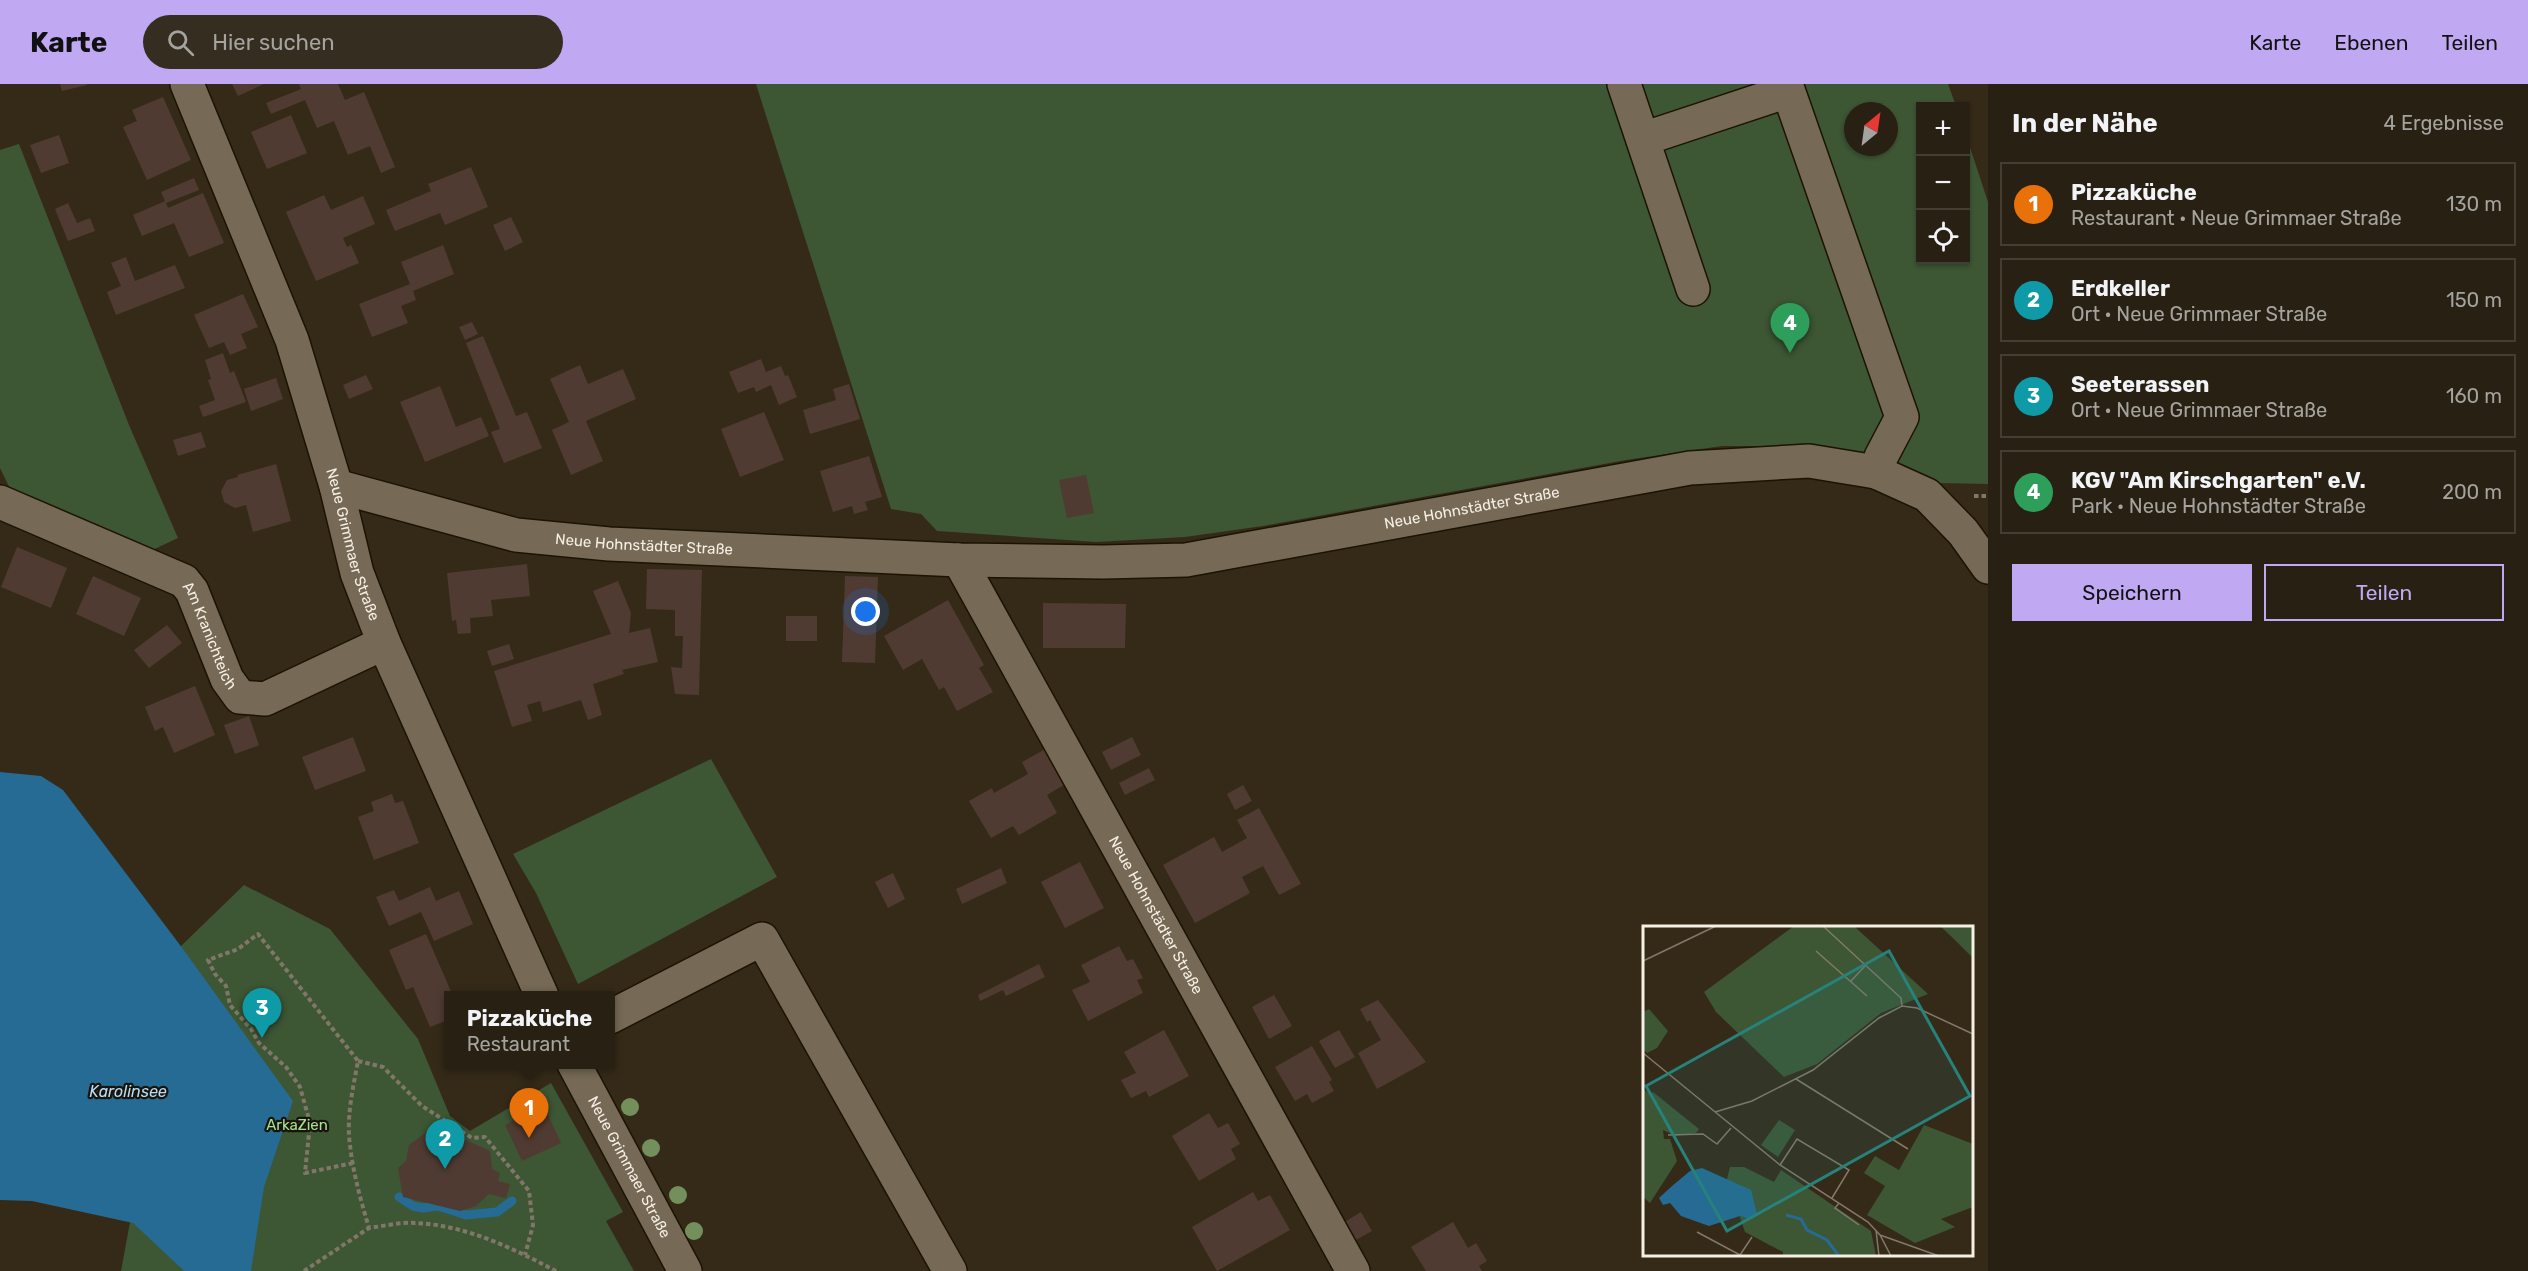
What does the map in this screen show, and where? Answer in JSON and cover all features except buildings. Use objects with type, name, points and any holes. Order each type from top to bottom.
[{"type":"street","name":"Neue Grimmaer Straße","points":[[187,84],[292,340],[336,486],[357,573],[384,643],[540,991]]},
{"type":"street","points":[[1624,84],[1693,289]]},
{"type":"street","points":[[1643,139],[1787,88],[1902,417],[1881,457],[1876,472]]},
{"type":"street","name":"Neue Hohnstädter Straße","points":[[336,486],[516,535],[609,544],[959,560],[1102,562],[1186,560],[1690,468],[1809,461],[1876,472],[1927,495],[1963,532],[1988,567]]},
{"type":"street","name":"Am Kranichteich","points":[[0,502],[170,573],[184,581],[192,591],[227,680],[240,697],[266,699],[384,643]]},
{"type":"street","name":"Neue Hohnstädter Straße","points":[[959,560],[1353,1271]]},
{"type":"street","points":[[615,1014],[762,939],[950,1271]]},
{"type":"street","name":"Neue Grimmaer Straße","points":[[576,1069],[685,1271]]},
{"type":"path","points":[[353,1163],[305,1173],[310,1124],[300,1087],[286,1067],[259,1043],[252,1029],[230,1005],[226,986],[215,974],[208,960],[238,949],[258,934],[358,1061],[383,1067],[422,1106],[472,1138],[485,1137],[529,1191],[533,1225],[525,1256]]},
{"type":"path","points":[[358,1061],[351,1096],[349,1143],[369,1228]]},
{"type":"path","points":[[304,1271],[369,1228],[414,1222],[456,1229],[502,1244],[556,1271]]},
{"type":"green space","points":[[756,84],[1948,84],[1955,102],[1916,102],[1916,264],[1970,264],[1970,147],[1988,202],[1988,484],[1940,483],[1878,454],[1810,446],[1722,446],[1626,460],[1263,526],[1185,537],[1096,542],[937,531],[921,514],[891,509]]},
{"type":"green space","points":[[19,144],[129,425],[178,538],[146,553],[15,499],[0,468],[0,150]]},
{"type":"green space","points":[[711,759],[777,877],[578,984],[536,893],[513,854]]},
{"type":"green space","name":"ArkaZien","points":[[244,885],[330,929],[418,1039],[450,1116],[470,1131],[551,1083],[623,1212],[606,1221],[634,1271],[121,1271],[181,946]]},
{"type":"water","name":"Karolinsee","points":[[0,772],[41,776],[63,790],[180,945],[293,1101],[264,1187],[251,1271],[184,1271],[133,1223],[32,1201],[0,1200]]},
{"type":"waterway","points":[[399,1197],[413,1206],[423,1208],[438,1206],[466,1215],[497,1212],[512,1201]]},
{"type":"place","name":"KGV \"Am Kirschgarten\" e.V.","points":[[1790,353]]},
{"type":"place","name":"Seeterassen","points":[[262,1038]]},
{"type":"place","name":"Pizzaküche","points":[[529,1138]]},
{"type":"place","name":"Erdkeller","points":[[445,1169]]}]
